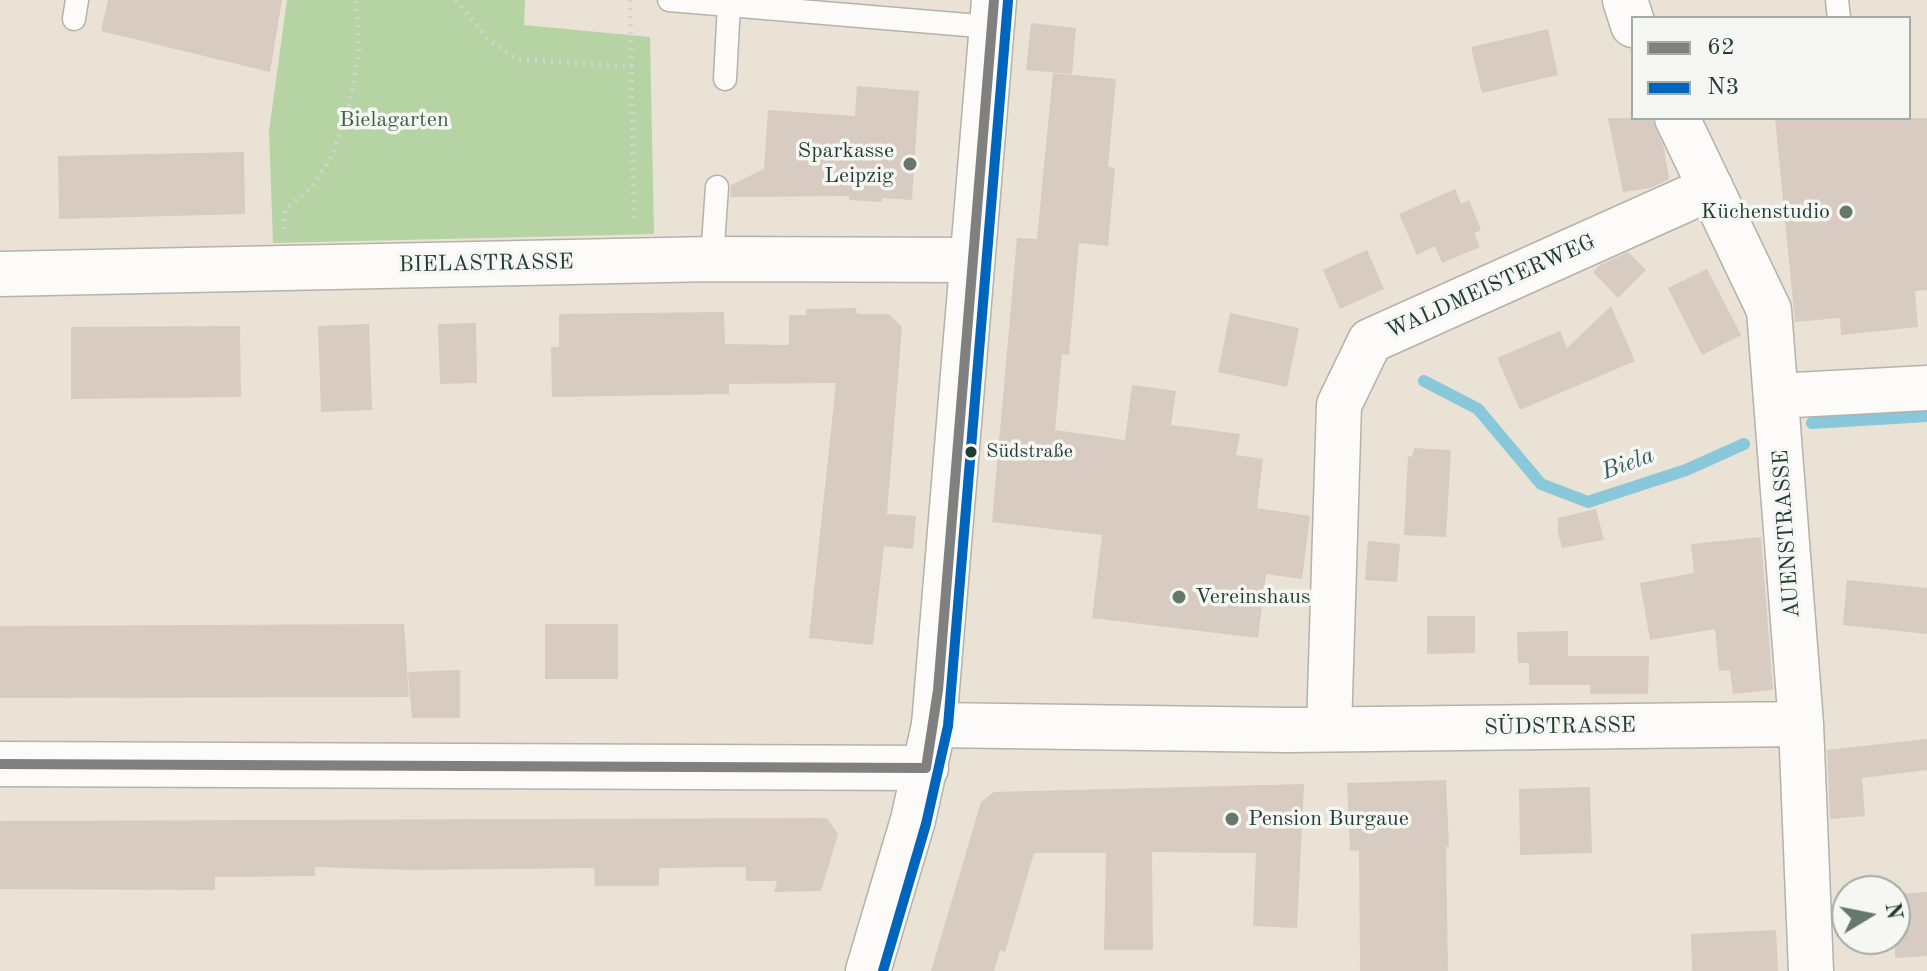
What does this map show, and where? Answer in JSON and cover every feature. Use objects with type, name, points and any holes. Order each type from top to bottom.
[{"type":"street","points":[[868,971],[913,820],[934,725],[993,14]]},
{"type":"street","name":"AUENSTRASSE","points":[[1678,120],[1769,310],[1801,724],[1811,971]]},
{"type":"street","name":"WALDMEISTERWEG","points":[[1329,729],[1339,405],[1370,341],[1711,188]]},
{"type":"street","name":"BIELASTRASSE","points":[[0,274],[712,259],[972,260]]},
{"type":"street","points":[[1776,396],[1927,388]]},
{"type":"street","name":"SÜDSTRASSE","points":[[934,725],[1329,729],[1801,724]]},
{"type":"street","points":[[0,764],[926,768]]},
{"type":"lane","points":[[669,0],[729,5],[993,14]]},
{"type":"lane","points":[[725,79],[729,5]]},
{"type":"lane","points":[[712,259],[717,187]]},
{"type":"path","points":[[283,268],[285,210],[313,186],[333,154],[349,106],[359,53],[356,0]]},
{"type":"path","points":[[456,0],[487,38],[516,59],[632,67]]},
{"type":"path","points":[[630,0],[635,261]]},
{"type":"green space","name":"Bielagarten","points":[[287,0],[525,0],[524,25],[650,37],[654,234],[273,243],[269,131]]},
{"type":"building","points":[[108,0],[282,0],[270,72],[101,31]]},
{"type":"building","points":[[1031,23],[1076,28],[1072,74],[1026,70]]},
{"type":"building","points":[[1548,29],[1558,75],[1482,93],[1471,47]]},
{"type":"building","points":[[1053,73],[1116,79],[1108,167],[1115,168],[1108,246],[1079,243],[1069,355],[1062,354],[1055,430],[1125,440],[1132,385],[1176,391],[1171,425],[1240,434],[1236,455],[1263,459],[1257,508],[1310,516],[1302,579],[1266,574],[1258,638],[1092,618],[1102,535],[992,522],[1017,238],[1037,239]]},
{"type":"building","points":[[857,86],[919,91],[912,200],[849,200],[849,196],[730,197],[731,185],[764,169],[768,110],[855,116]]},
{"type":"building","points":[[1608,118],[1653,120],[1664,148],[1669,179],[1651,188],[1623,192]]},
{"type":"building","name":"Küchenstudio","points":[[1927,118],[1927,290],[1915,291],[1918,327],[1841,335],[1840,318],[1795,322],[1775,120]]},
{"type":"building","points":[[244,152],[245,214],[59,219],[58,156]]},
{"type":"building","points":[[1455,189],[1461,204],[1469,200],[1481,230],[1474,233],[1480,247],[1442,263],[1435,246],[1417,255],[1399,214]]},
{"type":"building","points":[[1367,250],[1384,289],[1340,309],[1323,270]]},
{"type":"building","points":[[1628,252],[1646,270],[1618,298],[1593,272],[1600,265]]},
{"type":"building","points":[[1707,269],[1741,335],[1702,355],[1668,288]]},
{"type":"building","points":[[1611,306],[1635,361],[1520,410],[1497,358],[1560,331],[1567,348]]},
{"type":"building","points":[[856,308],[857,314],[889,314],[902,327],[887,514],[916,516],[913,549],[884,546],[873,645],[809,638],[836,383],[729,384],[729,394],[552,397],[551,347],[559,347],[559,314],[724,312],[725,344],[789,345],[789,315],[806,315],[806,309]]},
{"type":"building","points":[[1230,313],[1299,328],[1287,387],[1218,372]]},
{"type":"building","points":[[476,323],[477,383],[440,384],[438,324]]},
{"type":"building","points":[[369,324],[372,410],[321,412],[318,326]]},
{"type":"building","points":[[240,326],[241,397],[71,399],[71,327]]},
{"type":"building","points":[[1414,448],[1451,450],[1446,537],[1404,535],[1408,456],[1412,457]]},
{"type":"building","points":[[1596,509],[1604,540],[1562,548],[1558,518]]},
{"type":"building","points":[[1761,537],[1773,690],[1733,694],[1730,670],[1719,671],[1715,629],[1650,640],[1640,583],[1694,573],[1691,544]]},
{"type":"building","points":[[1368,541],[1400,544],[1397,582],[1365,580]]},
{"type":"building","points":[[1847,580],[1927,588],[1927,634],[1843,625]]},
{"type":"building","points":[[1427,616],[1475,616],[1475,653],[1427,654]]},
{"type":"building","points":[[404,624],[409,697],[0,698],[0,626]]},
{"type":"building","points":[[545,624],[618,624],[618,679],[545,679]]},
{"type":"building","points":[[1568,631],[1568,656],[1649,656],[1648,694],[1590,694],[1590,685],[1529,685],[1529,663],[1518,663],[1517,632]]},
{"type":"building","points":[[460,670],[460,718],[412,718],[408,672]]},
{"type":"building","points":[[1927,739],[1927,770],[1862,778],[1865,816],[1830,819],[1827,750]]},
{"type":"building","points":[[1446,780],[1448,971],[1360,971],[1359,850],[1350,851],[1347,783]]},
{"type":"building","points":[[1304,784],[1297,928],[1253,926],[1256,853],[1152,852],[1153,950],[1104,950],[1106,853],[1034,853],[1005,952],[1000,950],[994,971],[931,971],[981,802],[994,792]]},
{"type":"building","points":[[1590,787],[1592,853],[1520,855],[1519,789]]},
{"type":"building","points":[[827,818],[838,834],[821,891],[774,892],[777,881],[746,881],[746,867],[659,868],[659,886],[595,886],[594,868],[410,870],[315,867],[315,876],[215,877],[215,890],[0,889],[0,821]]},
{"type":"building","points":[[1927,892],[1927,956],[1895,958],[1895,955],[1911,955],[1911,893]]},
{"type":"building","points":[[1776,930],[1778,971],[1692,971],[1691,934]]},
{"type":"waterway","name":"Biela","points":[[1424,381],[1478,409],[1541,484],[1588,502],[1686,470],[1744,444]]},
{"type":"waterway","name":"Biela","points":[[1812,423],[1927,416]]},
{"type":"transit line","name":"62","points":[[926,768],[938,690],[994,0]]},
{"type":"transit line","name":"N3","points":[[883,971],[926,824],[948,726],[1008,1]]},
{"type":"transit line","name":"62","points":[[0,764],[926,768]]},
{"type":"place","name":"Sparkasse Leipzig","points":[[910,164]]},
{"type":"place","name":"Küchenstudio","points":[[1846,212]]},
{"type":"place","name":"Südstraße","points":[[971,452]]},
{"type":"place","name":"Vereinshaus","points":[[1179,597]]},
{"type":"place","name":"Pension Burgaue","points":[[1232,819]]}]
